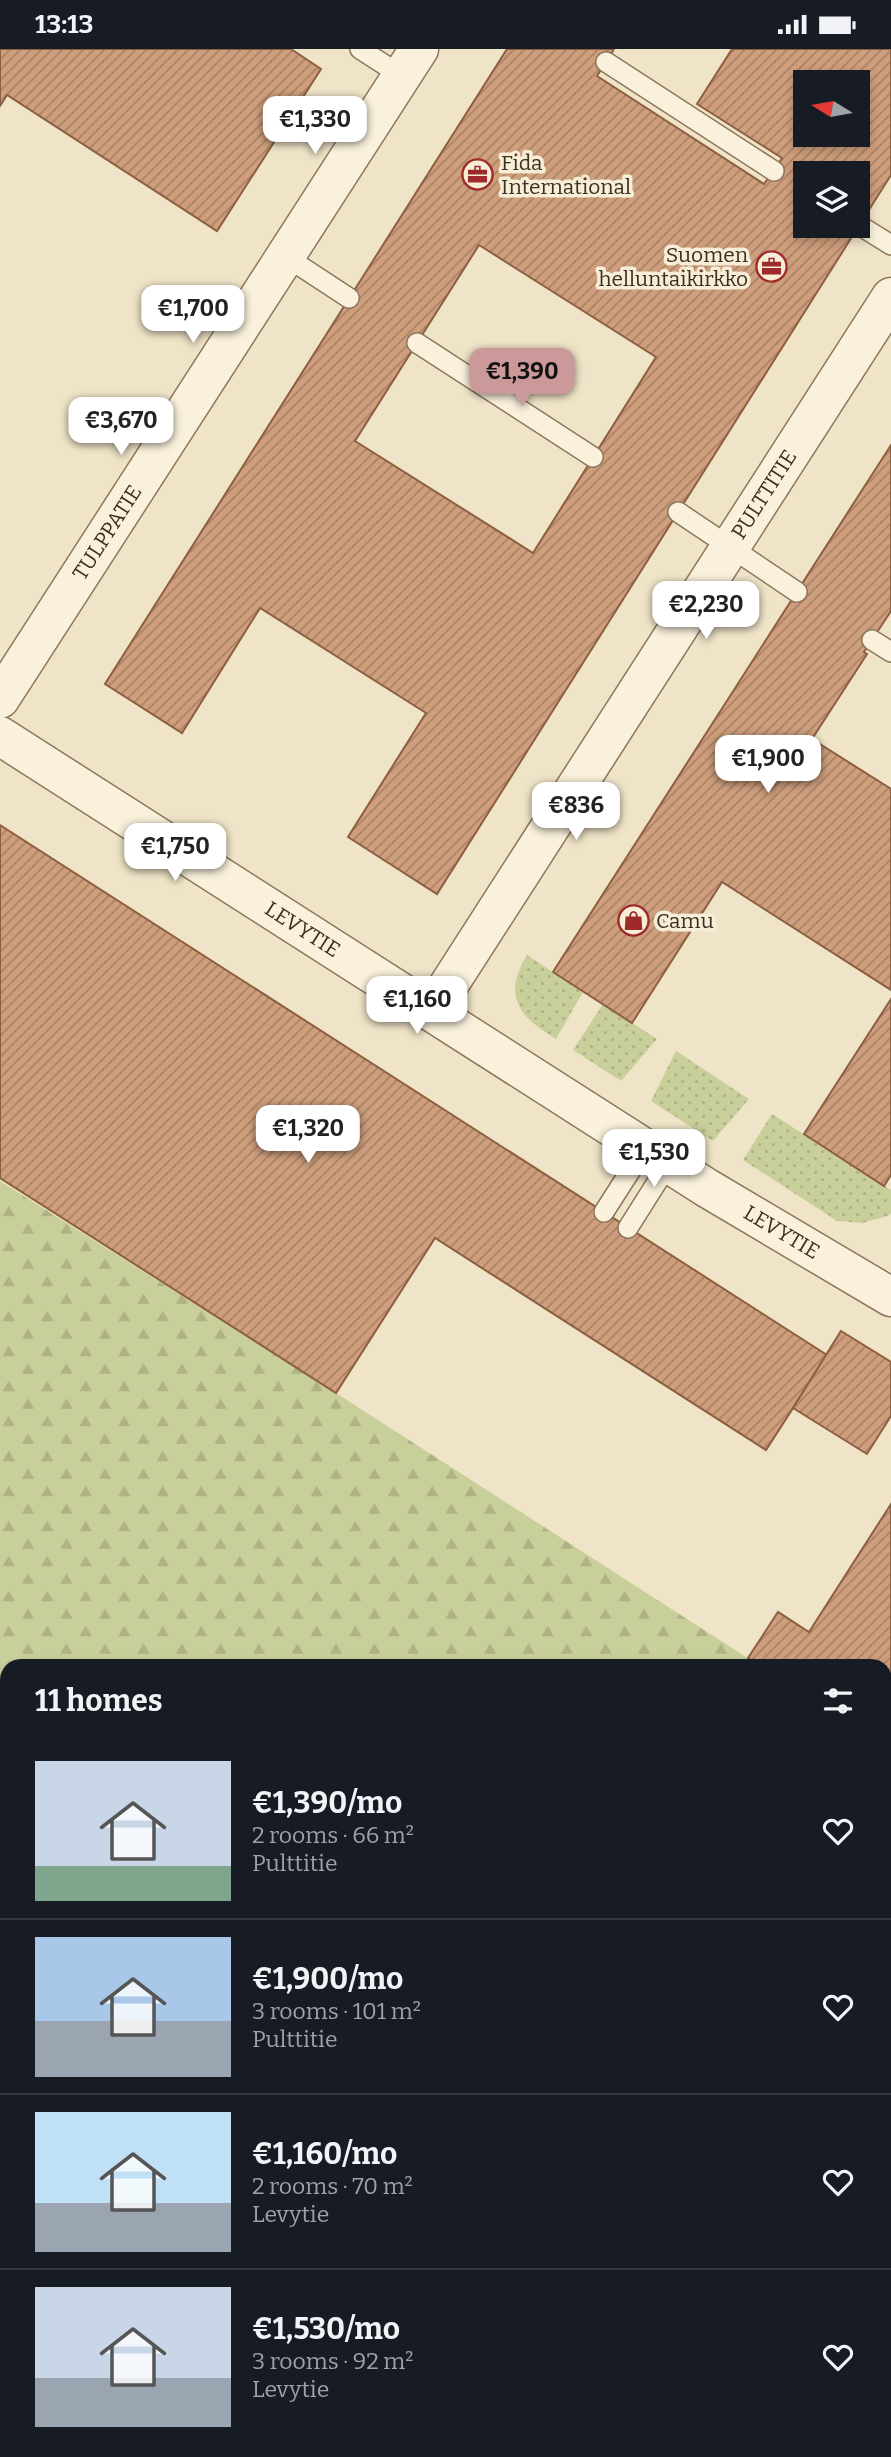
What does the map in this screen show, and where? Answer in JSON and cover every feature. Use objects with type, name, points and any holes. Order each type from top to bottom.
[{"type":"street","name":"TULPPATIE","points":[[0,699],[411,63]]},
{"type":"street","name":"PULTTITIE","points":[[432,1011],[891,297]]},
{"type":"street","name":"LEVYTIE","points":[[0,736],[657,1155],[824,1259],[891,1297]]},
{"type":"lane","points":[[360,49],[411,63]]},
{"type":"lane","points":[[606,62],[774,171]]},
{"type":"lane","points":[[870,232],[891,245]]},
{"type":"lane","points":[[285,256],[349,298]]},
{"type":"lane","points":[[417,343],[593,457]]},
{"type":"lane","points":[[678,512],[797,592]]},
{"type":"lane","points":[[872,640],[891,652]]},
{"type":"lane","points":[[604,1212],[657,1155]]},
{"type":"lane","points":[[628,1227],[657,1155]]},
{"type":"green space","points":[[527,955],[583,992],[556,1039],[532,1022],[518,1004],[516,982]]},
{"type":"green space","points":[[603,1004],[657,1039],[621,1081],[573,1050]]},
{"type":"green space","points":[[676,1051],[749,1099],[713,1141],[651,1101]]},
{"type":"green space","points":[[772,1114],[891,1190],[891,1213],[862,1223],[837,1221],[743,1160]]},
{"type":"green space","points":[[0,1181],[749,1659],[0,1659]]},
{"type":"building","points":[[0,49],[291,49],[321,69],[217,231],[7,95],[0,106]]},
{"type":"building","points":[[507,49],[614,49],[597,76],[764,184],[782,158],[697,104],[732,49],[891,49],[891,175],[870,208],[870,161],[793,161],[793,238],[851,238],[437,894],[348,837],[426,713],[260,608],[182,733],[105,684]],"holes":[[[479,245],[656,357],[533,553],[355,441]]]},
{"type":"building","points":[[891,445],[891,611],[864,652],[867,654],[812,739],[891,789],[891,990],[722,882],[632,1023],[553,972]]},
{"type":"building","points":[[0,825],[827,1355],[766,1450],[435,1238],[336,1393],[0,1178]]},
{"type":"building","points":[[891,999],[891,1175],[884,1186],[804,1134]]},
{"type":"building","points":[[841,1331],[891,1362],[891,1416],[867,1454],[793,1408]]},
{"type":"building","points":[[891,1504],[891,1659],[748,1658],[778,1612],[809,1632]]},
{"type":"place","name":"Fida International","points":[[478,175]]},
{"type":"place","name":"Suomen helluntaikirkko","points":[[771,267]]},
{"type":"place","name":"Camu","points":[[633,921]]}]
